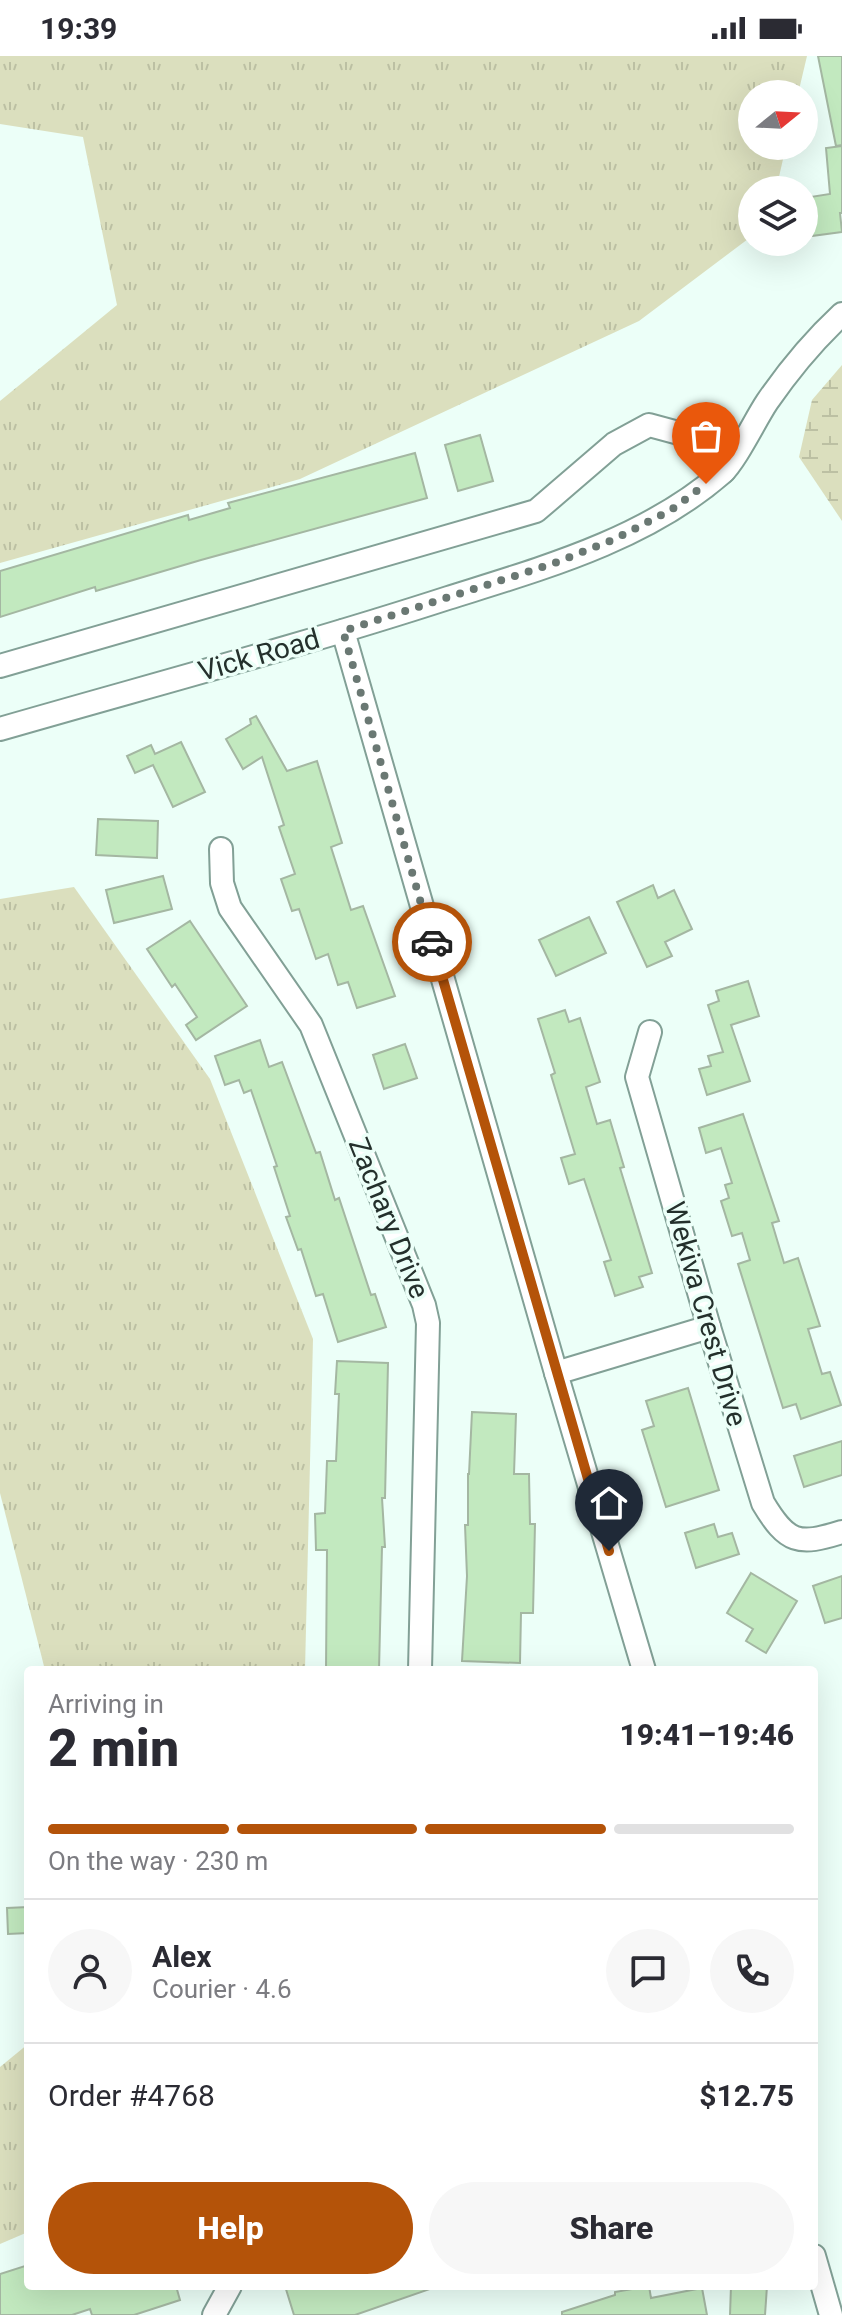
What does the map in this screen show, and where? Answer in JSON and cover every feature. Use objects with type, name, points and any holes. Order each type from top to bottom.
[{"type":"street","name":"Vick Road","points":[[0,729],[343,631],[552,564],[615,539],[671,510],[724,471],[768,400],[821,334],[842,314]]},
{"type":"street","points":[[0,666],[536,511],[614,444],[649,425],[686,435],[724,471]]},
{"type":"street","points":[[343,631],[643,1666]]},
{"type":"street","name":"Zachary Drive","points":[[221,849],[222,883],[230,908],[311,1025],[424,1305],[428,1323],[420,1666]]},
{"type":"street","name":"Wekiva Crest Drive","points":[[650,1032],[637,1077],[763,1503],[777,1527],[793,1538],[816,1540],[842,1532]]},
{"type":"street","points":[[556,1373],[709,1327]]},
{"type":"street","points":[[818,2270],[831,2315]]},
{"type":"street","points":[[214,2315],[228,2290]]},
{"type":"green space","points":[[0,56],[807,56],[801,80],[738,80],[738,160],[783,160],[779,176],[738,176],[738,247],[639,321],[300,479],[0,563],[0,401],[117,305],[83,137],[0,124]]},
{"type":"green space","points":[[842,365],[842,521],[799,457],[812,400]]},
{"type":"green space","points":[[74,887],[210,1079],[313,1339],[305,1666],[44,1666],[0,1493],[0,899]]},
{"type":"green space","points":[[24,2047],[24,2234],[0,2244],[0,2067]]},
{"type":"building","points":[[818,56],[842,56],[842,145],[836,146]]},
{"type":"building","points":[[842,146],[842,232],[818,235],[818,196],[830,194],[826,148]]},
{"type":"building","points":[[480,435],[493,481],[458,491],[445,445]]},
{"type":"building","points":[[415,453],[427,498],[96,591],[95,587],[0,617],[0,571],[188,515],[189,520],[230,508],[228,503]]},
{"type":"building","points":[[256,716],[287,771],[317,761],[342,843],[331,847],[351,910],[363,906],[395,996],[357,1008],[348,982],[338,985],[328,954],[316,959],[299,909],[292,911],[281,879],[295,874],[279,827],[284,825],[262,757],[243,769],[226,739],[251,724],[250,719]]},
{"type":"building","points":[[181,742],[205,792],[173,807],[153,765],[135,773],[127,756],[151,745],[155,754]]},
{"type":"building","points":[[98,819],[158,821],[157,858],[96,855]]},
{"type":"building","points":[[163,876],[172,909],[114,923],[106,890]]},
{"type":"building","points":[[653,885],[658,898],[674,890],[692,929],[665,942],[672,956],[647,967],[617,902]]},
{"type":"building","points":[[589,917],[606,953],[556,976],[539,940]]},
{"type":"building","points":[[190,921],[247,1006],[196,1040],[186,1025],[197,1017],[147,949]]},
{"type":"building","points":[[748,981],[759,1016],[731,1025],[750,1081],[707,1095],[699,1069],[711,1066],[708,1056],[723,1052],[708,1005],[719,1001],[716,991]]},
{"type":"building","points":[[565,1010],[569,1022],[580,1018],[600,1082],[586,1087],[597,1124],[610,1120],[624,1167],[620,1168],[652,1273],[639,1277],[643,1287],[615,1296],[604,1262],[611,1260],[584,1179],[569,1184],[561,1158],[575,1154],[538,1019]]},
{"type":"building","points":[[260,1040],[269,1067],[282,1062],[316,1153],[320,1152],[335,1200],[339,1198],[371,1295],[375,1294],[386,1327],[338,1342],[323,1294],[316,1296],[301,1249],[298,1250],[286,1217],[290,1216],[274,1167],[277,1166],[251,1090],[244,1093],[239,1080],[225,1085],[215,1056]]},
{"type":"building","points":[[405,1044],[417,1078],[384,1089],[373,1055]]},
{"type":"building","points":[[743,1114],[779,1221],[772,1223],[784,1263],[798,1258],[820,1326],[808,1329],[822,1374],[830,1372],[841,1405],[801,1419],[796,1404],[783,1408],[738,1264],[750,1260],[742,1233],[732,1236],[721,1201],[729,1198],[725,1185],[732,1183],[721,1148],[706,1153],[699,1128]]},
{"type":"building","points":[[337,1361],[388,1363],[385,1498],[382,1498],[385,1547],[382,1547],[379,1666],[326,1666],[327,1550],[316,1550],[315,1514],[325,1513],[327,1461],[336,1461],[339,1394],[335,1394]]},
{"type":"building","points":[[688,1388],[719,1490],[666,1507],[642,1430],[654,1426],[646,1401]]},
{"type":"building","points":[[472,1412],[516,1414],[514,1474],[529,1474],[530,1524],[535,1524],[533,1613],[521,1613],[520,1663],[462,1661],[467,1576],[465,1525],[468,1525]]},
{"type":"building","points":[[842,1441],[842,1475],[804,1487],[794,1456]]},
{"type":"building","points":[[714,1524],[718,1537],[732,1533],[739,1554],[696,1568],[685,1533]]},
{"type":"building","points":[[751,1573],[797,1601],[766,1653],[746,1641],[753,1629],[727,1613]]},
{"type":"building","points":[[842,1576],[842,1618],[825,1623],[813,1586]]},
{"type":"building","points":[[24,1907],[24,1933],[8,1934],[7,1908]]},
{"type":"building","points":[[24,2266],[24,2290],[177,2290],[180,2300],[134,2315],[92,2315],[90,2309],[72,2315],[0,2315],[0,2274]]},
{"type":"building","points":[[286,2290],[427,2290],[355,2315],[294,2315]]},
{"type":"building","points":[[650,2290],[651,2298],[702,2290],[707,2315],[562,2315],[562,2312],[615,2295],[615,2292]]},
{"type":"building","points":[[731,2290],[767,2290],[765,2315],[730,2315]]},
{"type":"way so far","points":[[432,942],[343,631],[552,564],[615,539],[671,510],[706,484]]},
{"type":"route","points":[[432,942],[609,1551]]}]
